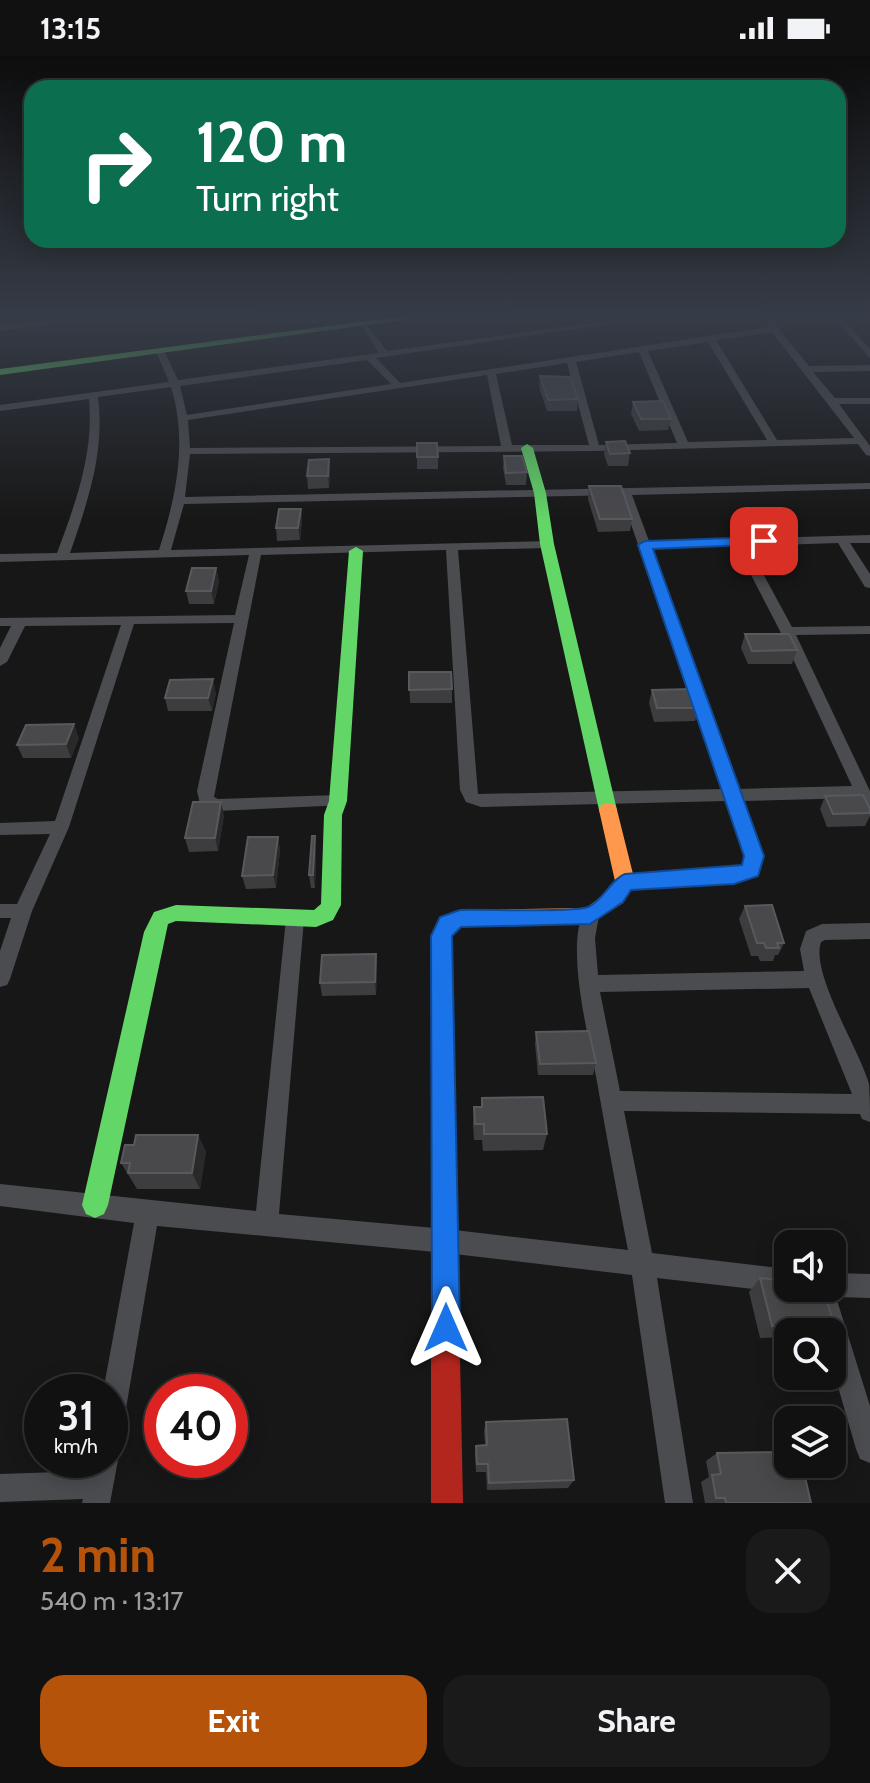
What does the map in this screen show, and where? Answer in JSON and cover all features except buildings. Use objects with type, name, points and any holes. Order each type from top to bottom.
[{"type":"street","points":[[0,421],[1,408],[152,386]]},
{"type":"street","points":[[164,553],[180,501],[187,451],[185,418],[177,386]]},
{"type":"street","points":[[185,418],[398,386]]},
{"type":"street","points":[[494,386],[507,448]]},
{"type":"street","points":[[578,386],[595,448]]},
{"type":"street","points":[[658,386],[683,444]]},
{"type":"street","points":[[739,386],[774,443]]},
{"type":"street","points":[[819,386],[870,453]]},
{"type":"street","points":[[62,557],[93,464],[97,427],[93,394]]},
{"type":"street","points":[[832,401],[870,401]]},
{"type":"street","points":[[187,451],[595,448],[860,441]]},
{"type":"street","points":[[447,1503],[441,936],[448,924],[460,918],[590,916],[616,897],[625,882],[547,544],[540,493],[527,448]]},
{"type":"street","points":[[180,501],[870,486]]},
{"type":"street","points":[[625,490],[754,856],[751,870],[734,876],[625,882]]},
{"type":"street","points":[[841,539],[870,584]]},
{"type":"street","points":[[645,545],[870,539]]},
{"type":"street","points":[[739,541],[787,631],[870,808]]},
{"type":"street","points":[[0,558],[452,549],[547,544]]},
{"type":"street","points":[[452,549],[468,790],[472,798],[481,801],[861,792]]},
{"type":"street","points":[[95,1205],[154,932],[161,918],[176,913],[316,919],[326,914],[331,905],[333,815],[338,801],[356,551]]},
{"type":"street","points":[[255,554],[205,791],[206,800],[216,805],[338,801]]},
{"type":"street","points":[[0,622],[243,619]]},
{"type":"street","points":[[0,979],[23,911],[61,827],[129,620]]},
{"type":"street","points":[[0,662],[20,622]]},
{"type":"street","points":[[787,631],[870,630]]},
{"type":"street","points":[[0,829],[61,827]]},
{"type":"street","points":[[0,911],[23,911]]},
{"type":"street","points":[[590,916],[586,938],[589,984],[643,1266],[679,1503]]},
{"type":"street","points":[[266,1223],[295,919]]},
{"type":"street","points":[[610,1101],[868,1108],[815,979],[809,949],[813,937],[822,932],[870,931]]},
{"type":"street","points":[[589,984],[815,979]]},
{"type":"street","points":[[0,1195],[147,1213],[446,1241],[774,1280]]},
{"type":"street","points":[[119,1374],[147,1213]]},
{"type":"street","points":[[846,1285],[870,1286]]},
{"type":"street","points":[[825,1302],[870,1449]]},
{"type":"street","points":[[0,1488],[100,1483]]},
{"type":"traffic: fast","points":[[527,448],[540,493],[547,544],[608,810]]},
{"type":"traffic: fast","points":[[95,1205],[154,932],[161,918],[176,913],[316,919],[326,914],[331,905],[333,815],[338,801],[356,551]]},
{"type":"traffic: slow","points":[[443,1113],[441,936],[448,924],[460,918],[590,916],[616,897],[625,882],[608,810]]},
{"type":"traffic: jam","points":[[443,1113],[447,1503]]},
{"type":"route","points":[[446,1328],[441,936],[448,924],[460,918],[590,916],[616,897],[625,882],[734,876],[751,870],[754,856],[645,545],[764,541]]}]
